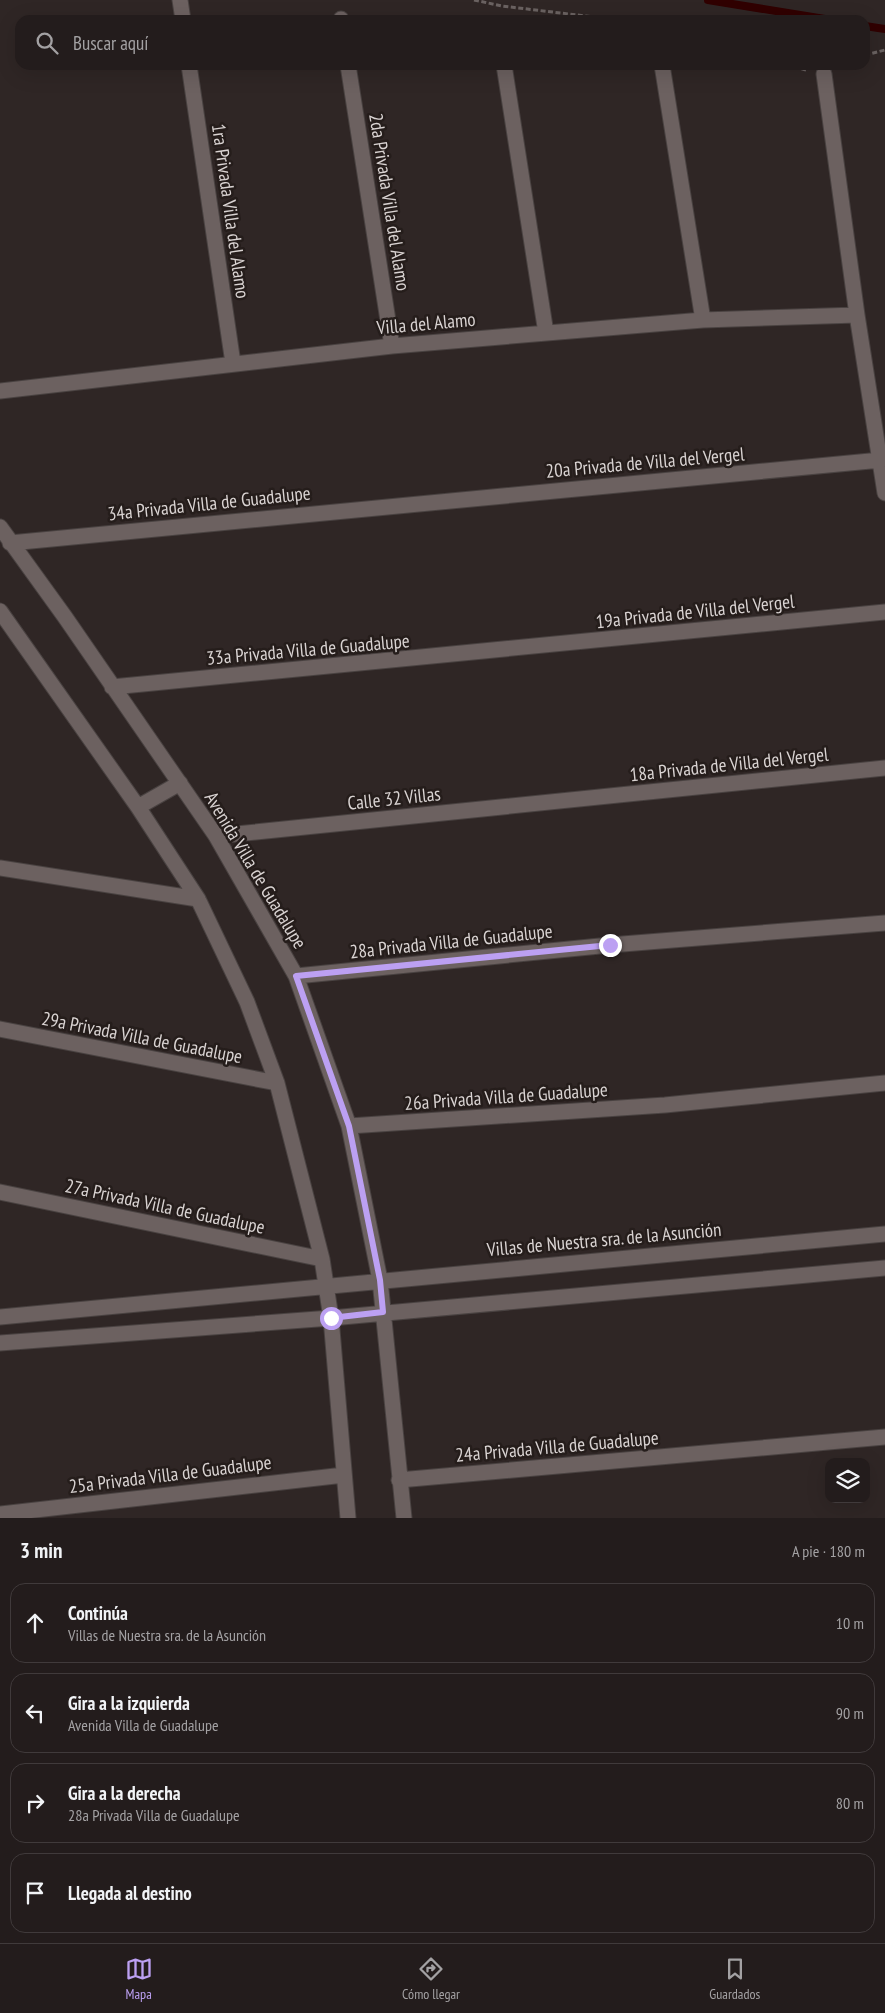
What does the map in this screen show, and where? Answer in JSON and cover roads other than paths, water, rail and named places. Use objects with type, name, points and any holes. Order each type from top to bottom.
[{"type":"street","points":[[180,0],[182,15]]},
{"type":"street","name":"1ra Privada Villa del Alamo","points":[[190,70],[233,363]]},
{"type":"street","name":"2da Privada Villa del Alamo","points":[[349,70],[392,346]]},
{"type":"street","points":[[505,70],[546,333]]},
{"type":"street","points":[[663,70],[703,320]]},
{"type":"street","points":[[824,74],[857,315],[885,494]]},
{"type":"street","name":"Villa del Alamo","points":[[0,391],[392,346],[703,320],[857,315]]},
{"type":"street","name":"20a Privada de Villa del Vergel","points":[[412,503],[881,460]]},
{"type":"street","name":"34a Privada Villa de Guadalupe","points":[[10,543],[412,503]]},
{"type":"street","name":"Avenida Villa de Guadalupe","points":[[0,527],[216,836],[296,976],[349,1126],[380,1280],[404,1518]]},
{"type":"street","points":[[0,611],[138,807],[198,899],[247,1002],[277,1083],[322,1259],[331,1318],[348,1518]]},
{"type":"street","name":"19a Privada de Villa del Vergel","points":[[508,650],[885,612]]},
{"type":"street","name":"33a Privada Villa de Guadalupe","points":[[112,687],[508,650]]},
{"type":"street","name":"18a Privada de Villa del Vergel","points":[[576,800],[885,768]]},
{"type":"street","points":[[138,807],[180,783]]},
{"type":"street","name":"Calle 32 Villas","points":[[216,836],[576,800]]},
{"type":"street","points":[[0,868],[198,899]]},
{"type":"street","name":"28a Privada Villa de Guadalupe","points":[[296,976],[610,945],[885,924]]},
{"type":"street","name":"29a Privada Villa de Guadalupe","points":[[0,1029],[277,1083]]},
{"type":"street","name":"26a Privada Villa de Guadalupe","points":[[349,1126],[665,1105],[885,1083]]},
{"type":"street","name":"27a Privada Villa de Guadalupe","points":[[0,1192],[322,1259]]},
{"type":"street","name":"Villas de Nuestra sra. de la Asunción","points":[[0,1317],[885,1234]]},
{"type":"street","points":[[0,1343],[331,1318],[885,1268]]},
{"type":"street","name":"24a Privada Villa de Guadalupe","points":[[400,1480],[885,1437]]},
{"type":"street","name":"25a Privada Villa de Guadalupe","points":[[0,1514],[344,1475]]},
{"type":"waterway","points":[[708,0],[800,15]]},
{"type":"waterway","points":[[870,27],[885,29]]}]
